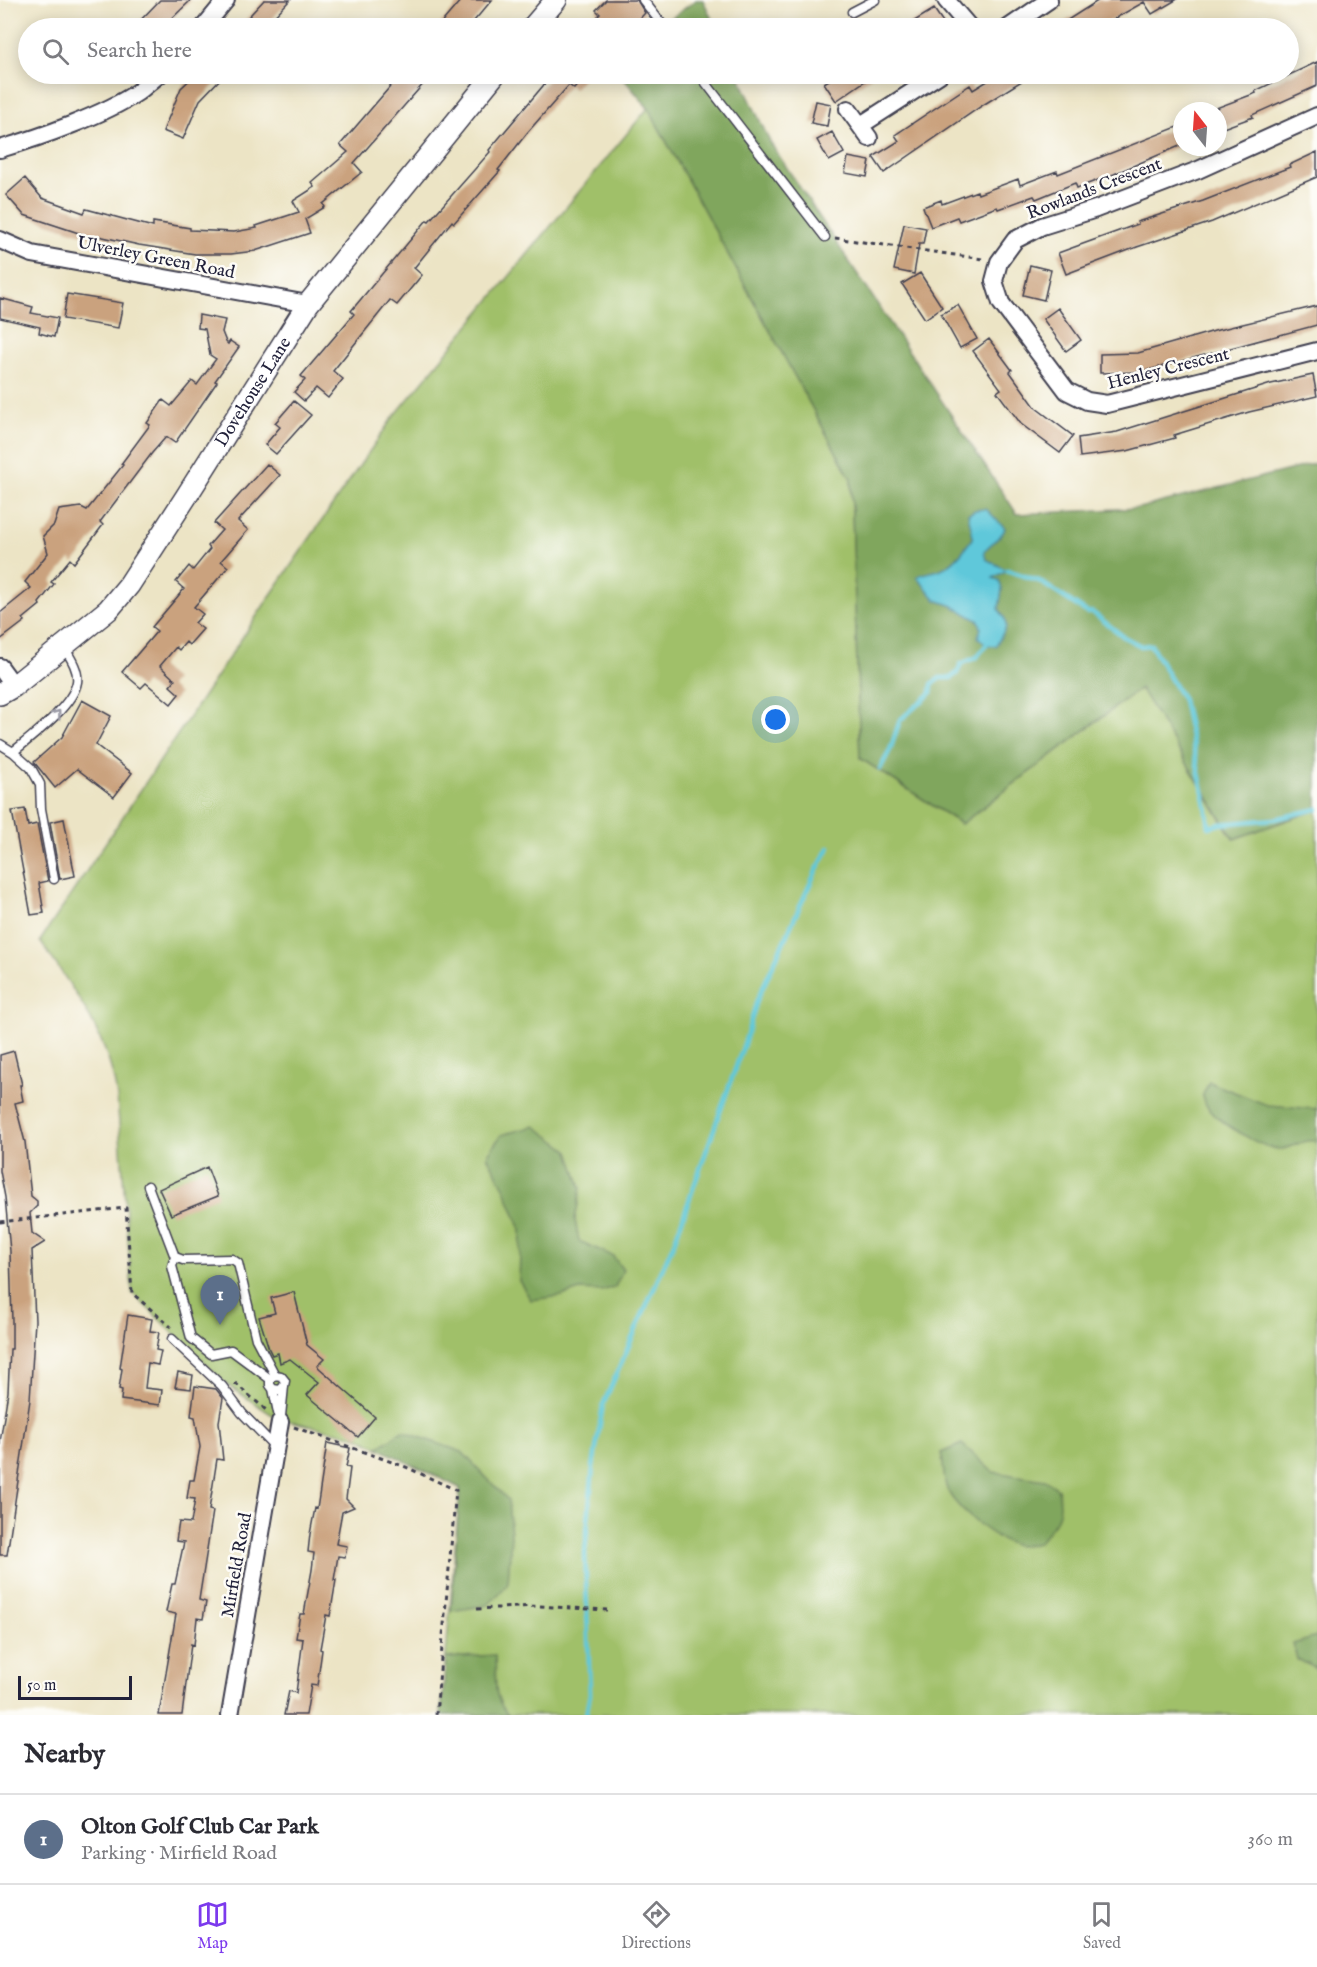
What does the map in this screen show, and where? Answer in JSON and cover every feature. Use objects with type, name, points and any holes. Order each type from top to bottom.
[{"type":"street","points":[[211,18],[226,0]]},
{"type":"street","points":[[541,18],[556,0]]},
{"type":"street","points":[[946,0],[961,18]]},
{"type":"street","points":[[1023,18],[1049,0]]},
{"type":"street","points":[[0,149],[82,120],[138,92],[148,84]]},
{"type":"street","name":"Dovehouse Lane","points":[[7,690],[108,610],[129,585],[308,304],[487,84]]},
{"type":"street","points":[[848,109],[865,131],[927,84]]},
{"type":"street","name":"Rowlands Crescent","points":[[999,262],[1015,240],[1042,226],[1096,209],[1198,170],[1317,116]]},
{"type":"street","name":"Ulverley Green Road","points":[[0,240],[32,254],[308,304]]},
{"type":"street","name":"Henley Crescent","points":[[999,262],[994,281],[1001,303],[1068,391],[1087,401],[1107,404],[1317,351]]},
{"type":"street","points":[[0,667],[7,690]]},
{"type":"street","name":"Mirfield Road","points":[[230,1715],[280,1422]]},
{"type":"lane","points":[[643,0],[657,18]]},
{"type":"lane","points":[[852,12],[875,0]]},
{"type":"lane","points":[[707,84],[825,237]]},
{"type":"lane","points":[[13,752],[51,722],[74,691],[77,681],[74,663],[63,646]]},
{"type":"lane","points":[[0,744],[31,768],[40,784],[41,809],[54,879]]},
{"type":"lane","points":[[148,1186],[175,1257],[172,1266],[191,1338],[211,1354],[231,1350],[272,1377],[281,1376],[285,1381],[280,1422]]},
{"type":"lane","points":[[175,1257],[183,1260],[232,1259],[238,1263],[256,1339],[272,1377],[270,1385],[273,1389],[280,1422]]},
{"type":"lane","points":[[174,1335],[276,1448]]},
{"type":"lane","points":[[273,1389],[280,1390],[284,1386]]},
{"type":"path","points":[[825,237],[999,262]]},
{"type":"path","points":[[0,1222],[126,1208],[132,1293],[174,1335]]},
{"type":"path","points":[[228,1377],[280,1422],[406,1467],[456,1490],[436,1715]]},
{"type":"path","points":[[477,1609],[538,1606],[607,1610]]},
{"type":"green space","points":[[696,0],[703,0],[711,18],[672,18]]},
{"type":"green space","points":[[628,84],[743,84],[771,144],[1017,514],[1139,508],[1317,463],[1317,809],[1234,839],[1140,688],[961,824],[860,758],[851,479],[648,108]]},
{"type":"green space","points":[[648,108],[851,479],[860,758],[961,824],[1141,688],[1233,839],[1317,810],[1317,1715],[441,1715],[460,1488],[358,1437],[277,1418],[227,1385],[132,1293],[117,1097],[113,1075],[88,1014],[40,941],[266,602],[391,420]]},
{"type":"green space","points":[[1209,1082],[1267,1105],[1317,1109],[1317,1142],[1308,1141],[1281,1149],[1264,1145],[1243,1135],[1222,1121],[1207,1106],[1202,1097]]},
{"type":"green space","points":[[535,1126],[569,1151],[581,1188],[575,1220],[579,1241],[613,1256],[623,1270],[615,1287],[601,1291],[580,1290],[561,1296],[531,1300],[519,1281],[521,1230],[504,1187],[487,1156],[501,1135]]},
{"type":"green space","points":[[402,1431],[462,1452],[508,1500],[511,1535],[508,1584],[488,1605],[451,1611],[460,1488],[378,1448]]},
{"type":"green space","points":[[962,1444],[993,1472],[1045,1480],[1058,1489],[1060,1506],[1057,1519],[1038,1543],[1020,1546],[1011,1544],[989,1532],[956,1503],[946,1486],[941,1453]]},
{"type":"green space","points":[[1317,1637],[1317,1669],[1297,1659],[1293,1644]]},
{"type":"green space","points":[[495,1655],[497,1694],[508,1715],[441,1715],[446,1658]]},
{"type":"water","points":[[986,509],[1005,528],[1002,535],[984,552],[986,559],[1007,570],[993,578],[999,580],[1002,589],[999,609],[1005,619],[1006,627],[996,646],[986,645],[978,637],[981,628],[979,621],[953,606],[936,600],[917,577],[941,569],[955,560],[973,537],[968,514],[975,510]]},
{"type":"building","points":[[160,0],[191,0],[172,18],[143,18]]},
{"type":"building","points":[[264,0],[290,0],[273,18],[247,18]]},
{"type":"building","points":[[461,0],[492,0],[477,18],[446,18]]},
{"type":"building","points":[[606,0],[637,0],[645,13],[640,18],[596,18],[600,14],[596,10]]},
{"type":"building","points":[[1099,0],[1176,0],[1152,14],[1144,2],[1116,18],[1071,18]]},
{"type":"building","points":[[934,9],[940,18],[919,18]]},
{"type":"building","points":[[1317,62],[1317,86],[1252,115],[1253,117],[1227,127],[1227,104],[1256,93],[1255,91],[1270,84],[1299,84],[1299,70]]},
{"type":"building","points":[[185,84],[215,84],[200,100],[183,139],[163,131],[181,88]]},
{"type":"building","points":[[392,84],[423,84],[354,163],[362,172],[323,204],[325,207],[305,219],[310,233],[255,251],[195,254],[98,236],[97,239],[24,215],[6,195],[25,178],[42,198],[84,213],[86,209],[153,227],[153,222],[190,228],[190,230],[234,232],[257,228],[256,226],[299,212],[293,201],[315,187],[312,183],[348,152],[340,145]]},
{"type":"building","points":[[545,84],[578,84],[574,89],[569,85],[527,133],[498,170],[500,171],[454,223],[452,221],[414,268],[422,275],[397,305],[390,300],[333,371],[343,379],[328,398],[316,388],[304,401],[294,392],[305,380],[301,376],[354,314],[351,311],[427,220],[429,221],[490,152],[489,150]]},
{"type":"building","points":[[825,84],[861,84],[836,101]]},
{"type":"building","points":[[983,84],[1017,84],[884,173],[873,157],[899,141],[895,135],[970,85],[973,90]]},
{"type":"building","points":[[816,101],[831,104],[827,126],[811,123]]},
{"type":"building","points":[[1173,129],[1173,149],[1077,188],[1075,183],[1036,199],[1034,196],[959,221],[957,217],[931,227],[923,207],[941,200],[942,204],[977,191],[978,194],[1018,179],[1020,185],[1057,171],[1058,174]]},
{"type":"building","points":[[832,132],[844,153],[829,161],[817,140]]},
{"type":"building","points":[[1317,152],[1317,177],[1212,222],[1066,274],[1058,253],[1138,224],[1137,222],[1203,201],[1290,167],[1289,165]]},
{"type":"building","points":[[848,157],[870,161],[867,177],[845,173]]},
{"type":"building","points":[[904,224],[926,228],[923,244],[919,244],[914,274],[894,270]]},
{"type":"building","points":[[1030,265],[1051,270],[1044,300],[1023,295]]},
{"type":"building","points":[[920,273],[942,307],[925,319],[902,284]]},
{"type":"building","points":[[67,294],[123,303],[118,328],[63,319]]},
{"type":"building","points":[[0,298],[33,307],[31,313],[58,318],[54,337],[39,333],[40,327],[0,318]]},
{"type":"building","points":[[958,305],[977,339],[960,348],[941,314]]},
{"type":"building","points":[[1317,306],[1317,325],[1141,372],[1100,373],[1100,354],[1138,353],[1218,330]]},
{"type":"building","points":[[1058,308],[1081,340],[1066,351],[1043,319]]},
{"type":"building","points":[[199,315],[225,320],[222,332],[226,342],[228,344],[230,341],[239,347],[175,443],[166,437],[100,522],[103,525],[74,563],[70,559],[51,582],[54,584],[39,603],[40,605],[23,619],[25,621],[0,640],[0,613],[31,588],[25,582],[48,553],[43,536],[54,525],[59,510],[81,507],[87,510],[123,465],[121,464],[150,425],[147,423],[163,400],[171,406],[192,381],[197,385],[216,359],[210,355],[205,329],[198,328]]},
{"type":"building","points":[[989,339],[1036,408],[1073,436],[1060,453],[1021,424],[997,392],[1001,389],[973,351]]},
{"type":"building","points":[[1313,375],[1317,396],[1249,412],[1174,435],[1175,438],[1127,451],[1080,457],[1078,438],[1117,432],[1271,384]]},
{"type":"building","points":[[294,401],[311,415],[276,454],[265,445],[280,427],[275,423]]},
{"type":"building","points":[[267,464],[280,475],[238,521],[248,530],[221,561],[228,567],[194,607],[203,614],[195,623],[203,629],[189,645],[186,642],[179,650],[176,647],[160,666],[175,680],[170,686],[179,694],[171,704],[146,683],[141,688],[122,672],[157,631],[152,627],[184,589],[176,582],[189,566],[193,570],[210,549],[208,546],[222,530],[214,523]]},
{"type":"building","points":[[82,700],[111,716],[96,745],[132,773],[114,797],[77,769],[55,788],[34,762],[62,737]]},
{"type":"building","points":[[25,809],[28,826],[37,824],[48,881],[39,883],[44,913],[31,915],[12,811]]},
{"type":"building","points":[[64,819],[75,876],[60,879],[50,822]]},
{"type":"building","points":[[14,1051],[22,1085],[20,1085],[23,1101],[15,1103],[25,1142],[31,1196],[37,1201],[37,1206],[30,1213],[32,1233],[45,1242],[32,1250],[35,1321],[30,1400],[7,1555],[0,1555],[0,1442],[8,1392],[12,1321],[10,1251],[0,1171],[0,1055]]},
{"type":"building","points":[[207,1167],[218,1196],[171,1215],[159,1189]]},
{"type":"building","points":[[294,1292],[307,1345],[324,1359],[317,1366],[375,1417],[358,1437],[307,1395],[319,1382],[290,1359],[280,1363],[278,1353],[272,1355],[269,1349],[259,1317],[275,1313],[271,1298]]},
{"type":"building","points":[[128,1315],[152,1319],[150,1331],[159,1332],[156,1350],[161,1351],[158,1365],[148,1363],[145,1388],[162,1390],[160,1405],[121,1400],[122,1390],[119,1389],[122,1369],[120,1368]]},
{"type":"building","points":[[178,1372],[193,1375],[191,1389],[175,1387]]},
{"type":"building","points":[[195,1386],[216,1389],[223,1398],[219,1422],[223,1460],[217,1459],[209,1510],[213,1511],[199,1600],[206,1602],[203,1619],[197,1618],[194,1645],[191,1644],[182,1715],[159,1715],[176,1614],[166,1612],[184,1542],[176,1541],[179,1522],[191,1523],[195,1499],[187,1498],[190,1480],[194,1480],[200,1447],[195,1417],[191,1416]]},
{"type":"building","points":[[327,1443],[350,1448],[346,1467],[350,1468],[346,1499],[354,1507],[342,1512],[336,1544],[347,1546],[345,1557],[338,1556],[330,1616],[326,1615],[320,1649],[322,1650],[317,1686],[311,1685],[306,1715],[284,1715],[289,1691],[296,1693],[303,1639],[296,1638],[300,1614],[304,1614],[312,1570],[314,1553],[308,1552],[310,1534],[315,1508],[317,1509]]},
{"type":"waterway","points":[[1007,570],[1039,581],[1088,613],[1092,612],[1124,637],[1141,646],[1151,645],[1183,700],[1209,827],[1275,819],[1317,809]]},
{"type":"waterway","points":[[880,769],[890,750],[900,720],[931,693],[932,684],[940,678],[951,678],[957,673],[961,664],[977,657],[986,645]]},
{"type":"waterway","points":[[586,1715],[590,1694],[585,1552],[593,1467],[603,1405],[675,1240],[745,1041],[757,1000],[816,871],[829,848]]},
{"type":"place","name":"Olton Golf Club Car Park","points":[[220,1325]]}]
